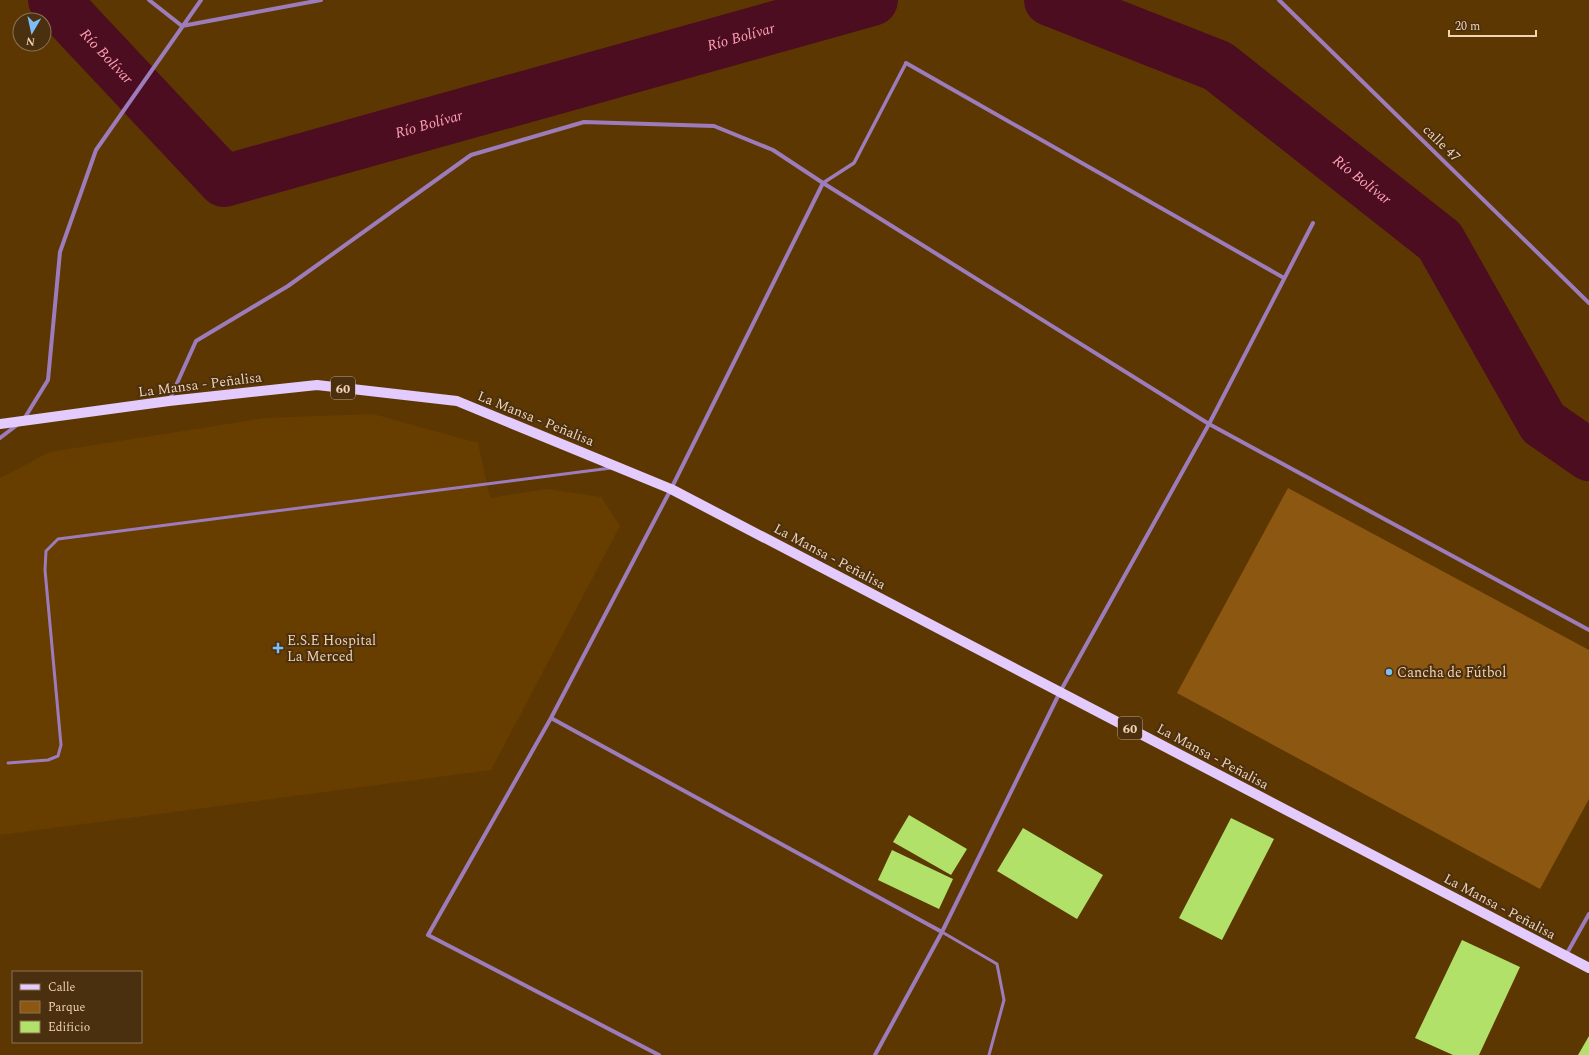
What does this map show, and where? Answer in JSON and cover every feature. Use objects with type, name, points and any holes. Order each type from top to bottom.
[{"type":"main road","name":"La Mansa - Peñalisa","points":[[0,424],[170,401],[317,385],[457,400],[671,489],[1589,968]]},
{"type":"street","points":[[149,0],[182,26],[321,0]]},
{"type":"street","points":[[0,438],[23,420],[48,380],[60,252],[96,150],[201,0]]},
{"type":"street","name":"calle 47","points":[[1279,0],[1589,303]]},
{"type":"street","points":[[658,1055],[428,935],[551,718],[671,489],[823,183],[854,163],[906,63],[1284,278]]},
{"type":"street","points":[[170,401],[196,341],[288,286],[471,155],[584,122],[714,126],[773,150],[823,183],[1208,424],[1589,630]]},
{"type":"street","points":[[875,1055],[942,932],[1060,692],[1208,424],[1313,223]]},
{"type":"street","points":[[551,718],[942,932]]},
{"type":"street","points":[[1565,956],[1589,914]]},
{"type":"lane","points":[[8,763],[48,760],[58,756],[61,745],[45,570],[46,551],[58,539],[620,467]]},
{"type":"lane","points":[[942,932],[997,964],[1004,1000],[989,1055]]},
{"type":"shaded area","name":"E.S.E Hospital La Merced","points":[[373,414],[478,443],[490,498],[546,489],[601,497],[620,526],[491,770],[0,835],[0,478],[50,452],[265,418]]},
{"type":"green space","name":"Cancha de Fútbol","points":[[1288,488],[1589,650],[1589,799],[1540,889],[1177,693]]},
{"type":"building","points":[[909,815],[967,849],[951,875],[893,842]]},
{"type":"building","points":[[1231,818],[1274,839],[1222,940],[1179,918]]},
{"type":"building","points":[[1023,828],[1103,875],[1077,919],[997,871]]},
{"type":"building","points":[[892,850],[953,879],[939,909],[878,880]]},
{"type":"building","points":[[1462,940],[1520,967],[1479,1055],[1453,1055],[1415,1038]]},
{"type":"building","points":[[1589,1036],[1589,1055],[1578,1055]]},
{"type":"waterway","name":"Río Bolívar","points":[[54,0],[224,181],[872,0]]},
{"type":"waterway","name":"Río Bolívar","points":[[1050,0],[1218,66],[1440,241],[1543,423],[1589,455]]},
{"type":"place","name":"E.S.E Hospital La Merced","points":[[278,648]]},
{"type":"place","name":"Cancha de Fútbol","points":[[1389,672]]}]
